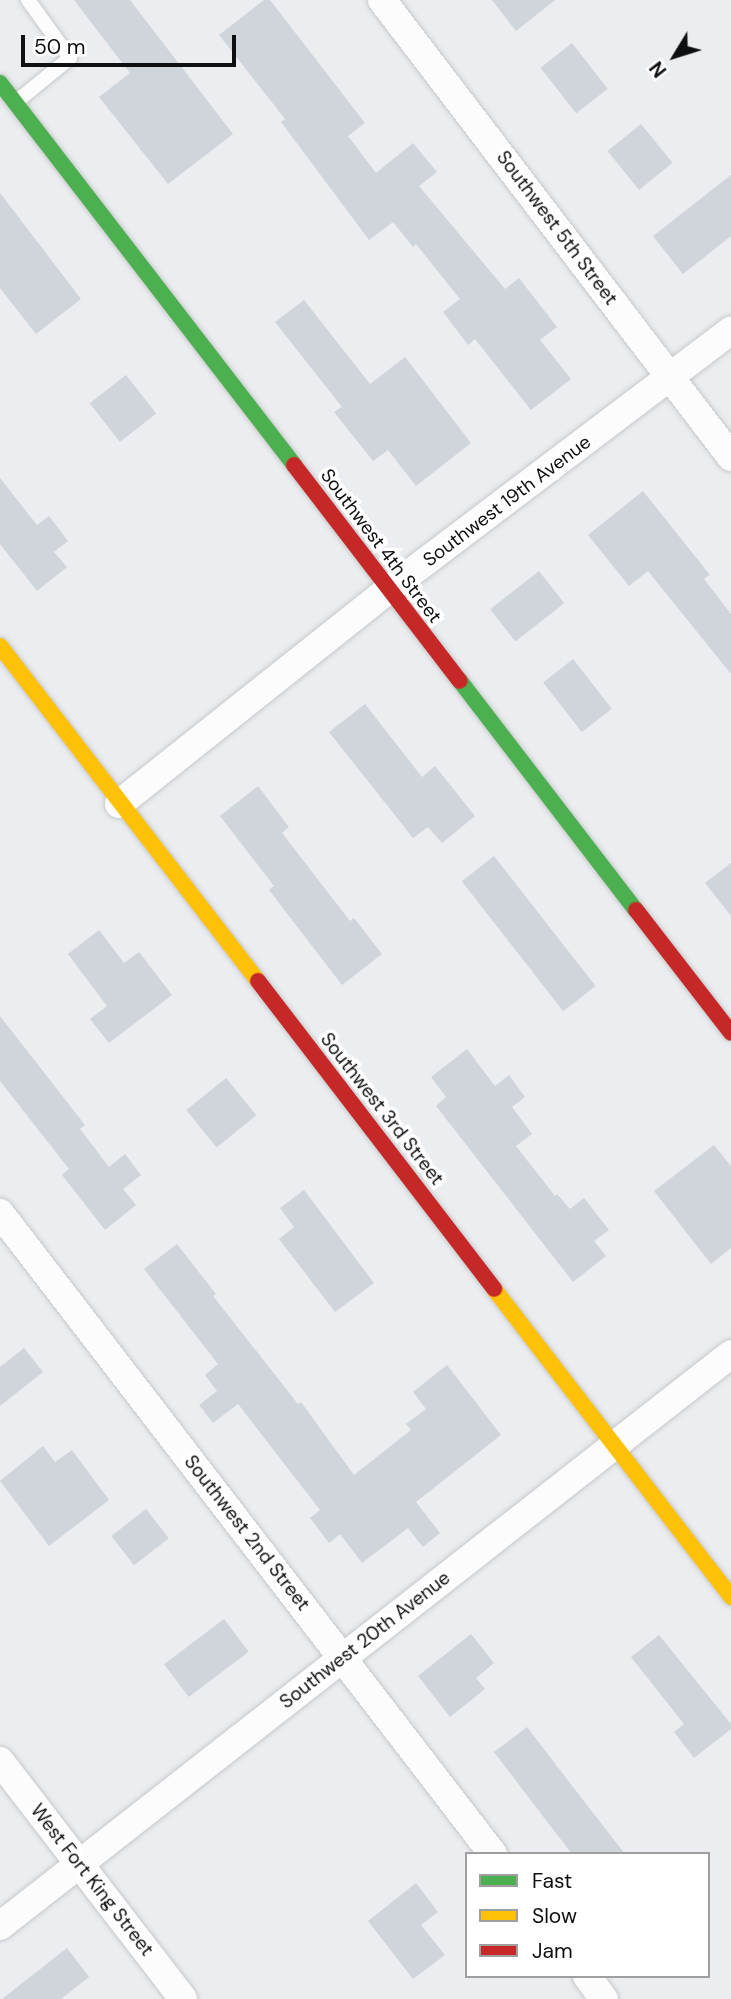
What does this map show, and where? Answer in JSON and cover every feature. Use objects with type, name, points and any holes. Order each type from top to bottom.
[{"type":"street","name":"Southwest 5th Street","points":[[382,0],[731,457]]},
{"type":"street","name":"Southwest 4th Street","points":[[0,83],[731,1033]]},
{"type":"street","name":"Southwest 19th Avenue","points":[[119,804],[388,590],[731,331]]},
{"type":"street","name":"Southwest 3rd Street","points":[[0,646],[731,1597]]},
{"type":"street","name":"Southwest 2nd Street","points":[[0,1213],[492,1852]]},
{"type":"street","name":"Southwest 20th Avenue","points":[[0,1926],[731,1354]]},
{"type":"street","name":"West Fort King Street","points":[[0,1761],[183,1999]]},
{"type":"street","points":[[588,1978],[604,1999]]},
{"type":"lane","points":[[15,103],[70,58],[28,0]]},
{"type":"building","points":[[74,0],[130,0],[233,134],[168,184],[99,97],[130,73]]},
{"type":"building","points":[[264,0],[270,0],[365,123],[348,136],[376,173],[413,143],[437,172],[419,186],[505,289],[519,278],[557,327],[540,340],[571,379],[531,410],[475,339],[468,345],[443,312],[460,299],[416,244],[413,247],[393,222],[369,240],[281,122],[285,119],[219,35]]},
{"type":"building","points":[[492,0],[555,0],[516,31]]},
{"type":"building","points":[[572,43],[608,89],[576,113],[540,68]]},
{"type":"building","points":[[641,124],[672,163],[639,190],[608,151]]},
{"type":"building","points":[[731,175],[731,236],[683,274],[653,236]]},
{"type":"building","points":[[0,193],[81,299],[36,334],[0,288]]},
{"type":"building","points":[[304,300],[370,384],[405,357],[471,443],[416,486],[388,450],[373,461],[334,412],[342,407],[275,322]]},
{"type":"building","points":[[126,375],[156,414],[120,442],[90,403]]},
{"type":"building","points":[[0,478],[37,525],[49,516],[68,541],[54,552],[67,567],[37,591],[0,544]]},
{"type":"building","points":[[643,491],[710,575],[704,579],[731,614],[731,674],[648,571],[629,586],[588,535]]},
{"type":"building","points":[[539,571],[564,603],[515,641],[490,609]]},
{"type":"building","points":[[573,659],[612,709],[582,732],[543,682]]},
{"type":"building","points":[[365,704],[422,777],[435,766],[475,816],[442,843],[428,827],[413,838],[329,732]]},
{"type":"building","points":[[258,786],[289,827],[282,833],[350,921],[354,918],[382,954],[342,985],[269,890],[274,886],[220,816]]},
{"type":"building","points":[[494,856],[596,986],[563,1011],[462,881]]},
{"type":"building","points":[[731,863],[731,916],[705,883]]},
{"type":"building","points":[[99,930],[124,963],[139,952],[172,995],[109,1043],[90,1019],[107,1006],[68,954]]},
{"type":"building","points":[[0,1016],[85,1125],[80,1129],[109,1167],[125,1154],[141,1175],[123,1189],[136,1205],[105,1230],[62,1175],[69,1169],[0,1081]]},
{"type":"building","points":[[467,1049],[495,1086],[509,1075],[525,1097],[512,1107],[532,1134],[516,1146],[555,1196],[557,1194],[570,1209],[584,1198],[609,1230],[594,1241],[606,1256],[573,1282],[436,1106],[446,1097],[431,1077]]},
{"type":"building","points":[[226,1078],[256,1115],[217,1147],[186,1110]]},
{"type":"building","points":[[714,1145],[731,1166],[731,1248],[711,1264],[654,1191]]},
{"type":"building","points":[[304,1190],[374,1283],[335,1312],[279,1239],[294,1227],[280,1208]]},
{"type":"building","points":[[177,1244],[216,1294],[213,1296],[298,1404],[301,1402],[354,1475],[411,1430],[406,1424],[426,1409],[413,1392],[447,1365],[501,1435],[416,1502],[440,1533],[423,1547],[408,1528],[362,1563],[340,1534],[329,1543],[310,1518],[320,1510],[238,1404],[213,1423],[199,1405],[217,1391],[205,1375],[218,1364],[144,1269]]},
{"type":"building","points":[[24,1348],[43,1372],[0,1406],[0,1367]]},
{"type":"building","points":[[43,1446],[55,1462],[72,1450],[109,1500],[49,1546],[0,1481]]},
{"type":"building","points":[[146,1509],[169,1538],[134,1565],[111,1536]]},
{"type":"building","points":[[224,1619],[249,1652],[189,1697],[164,1664]]},
{"type":"building","points":[[471,1634],[494,1663],[476,1678],[485,1689],[450,1717],[418,1676]]},
{"type":"building","points":[[659,1635],[731,1724],[731,1729],[694,1758],[674,1732],[684,1724],[631,1657]]},
{"type":"building","points":[[527,1727],[623,1852],[570,1852],[494,1752]]},
{"type":"building","points":[[416,1883],[438,1912],[421,1925],[445,1955],[413,1979],[368,1921]]},
{"type":"building","points":[[67,1948],[89,1977],[61,1999],[2,1999]]},
{"type":"traffic: fast","points":[[0,83],[294,465]]},
{"type":"traffic: fast","points":[[460,681],[636,910]]},
{"type":"traffic: slow","points":[[0,646],[258,981]]},
{"type":"traffic: slow","points":[[494,1289],[731,1597]]},
{"type":"traffic: jam","points":[[294,465],[460,681]]},
{"type":"traffic: jam","points":[[636,910],[731,1033]]},
{"type":"traffic: jam","points":[[258,981],[494,1289]]}]
